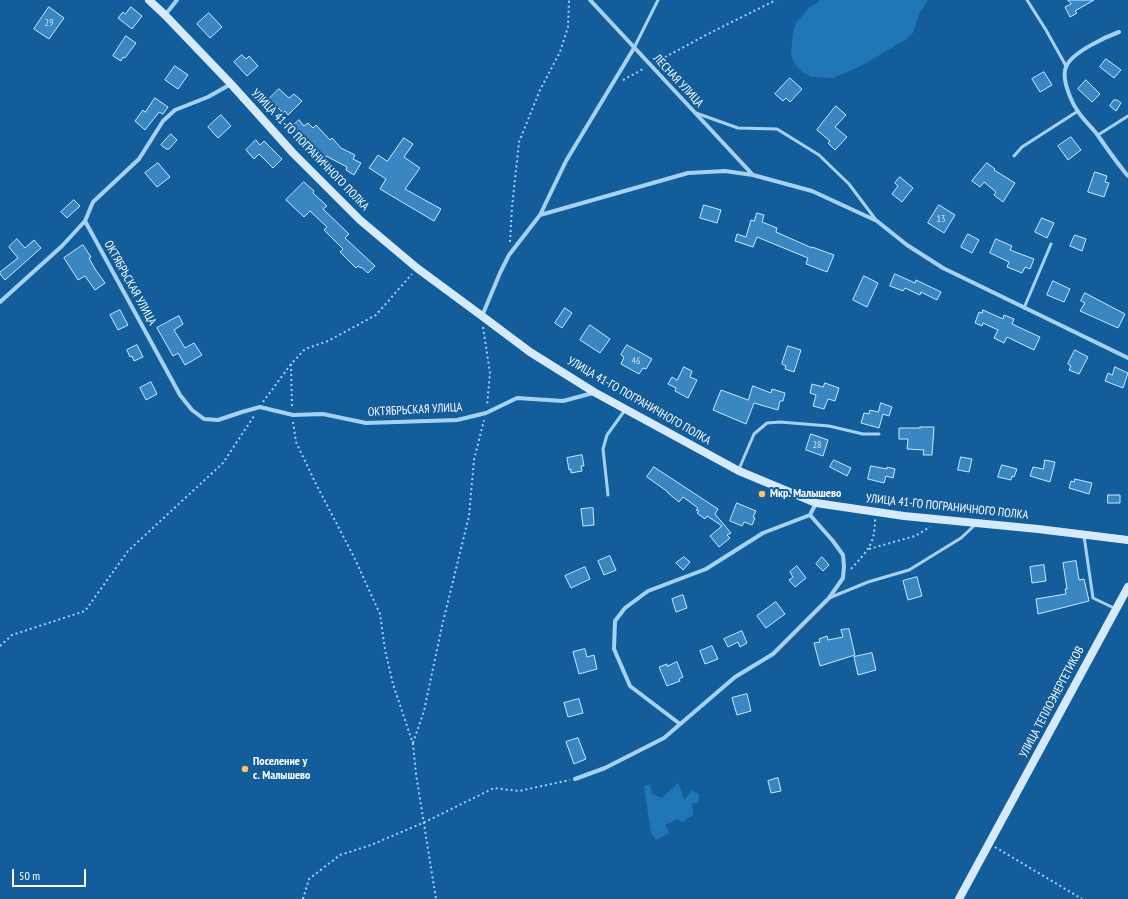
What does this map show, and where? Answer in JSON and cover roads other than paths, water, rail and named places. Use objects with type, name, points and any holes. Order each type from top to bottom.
[{"type":"street","name":"УЛИЦА 41-ГО ПОГРАНИЧНОГО ПОЛКА","points":[[149,0],[231,84],[293,153],[360,220],[417,268],[530,352],[625,410],[739,471],[816,503],[941,520],[1128,540]]},
{"type":"street","points":[[165,15],[177,0]]},
{"type":"street","name":"ЛЕСНАЯ УЛИЦА","points":[[590,0],[753,175]]},
{"type":"street","points":[[1119,32],[1104,38],[1076,55],[1066,66],[1064,78],[1072,100],[1078,111],[1098,135],[1115,161],[1128,176]]},
{"type":"street","points":[[482,316],[509,255],[540,216],[566,161],[634,48]]},
{"type":"street","points":[[0,302],[62,246],[85,221],[93,202],[139,159],[163,121],[175,110],[208,97],[231,84]]},
{"type":"street","points":[[540,216],[688,173],[725,171],[753,175],[812,191],[877,221],[907,245],[943,268],[1128,358]]},
{"type":"street","name":"ОКТЯБРЬСКАЯ УЛИЦА","points":[[85,221],[180,395],[192,410],[204,419],[218,420],[260,407],[292,415],[323,414],[366,423],[457,420],[486,413],[517,398],[563,401],[594,392]]},
{"type":"street","points":[[680,724],[630,686],[614,649],[615,621],[625,608],[648,591],[706,568],[763,533],[810,515],[816,503]]},
{"type":"street","points":[[575,779],[605,768],[664,738],[735,677],[773,654],[829,598],[843,578],[843,555],[810,515]]},
{"type":"street","name":"УЛИЦА ТЕПЛОЭНЕРГЕТИКОВ","points":[[960,899],[1128,587]]},
{"type":"lane","points":[[634,48],[658,0]]},
{"type":"lane","points":[[1027,0],[1066,66]]},
{"type":"lane","points":[[1014,156],[1022,147],[1078,111]]},
{"type":"lane","points":[[694,112],[738,128],[777,129],[819,154],[849,184],[877,221]]},
{"type":"lane","points":[[1098,135],[1128,116]]},
{"type":"lane","points":[[1024,308],[1051,244]]},
{"type":"lane","points":[[608,495],[603,449],[608,435],[625,410]]},
{"type":"lane","points":[[739,471],[754,434],[766,423],[780,422],[829,426],[863,434],[879,434]]},
{"type":"lane","points":[[829,598],[868,582],[909,570],[961,538],[977,524]]},
{"type":"lane","points":[[1083,534],[1093,598],[1116,609]]},
{"type":"place","name":"Мкр. Малышево","points":[[762,494]]},
{"type":"place","name":"Поселение у с. Малышево","points":[[245,769]]}]
